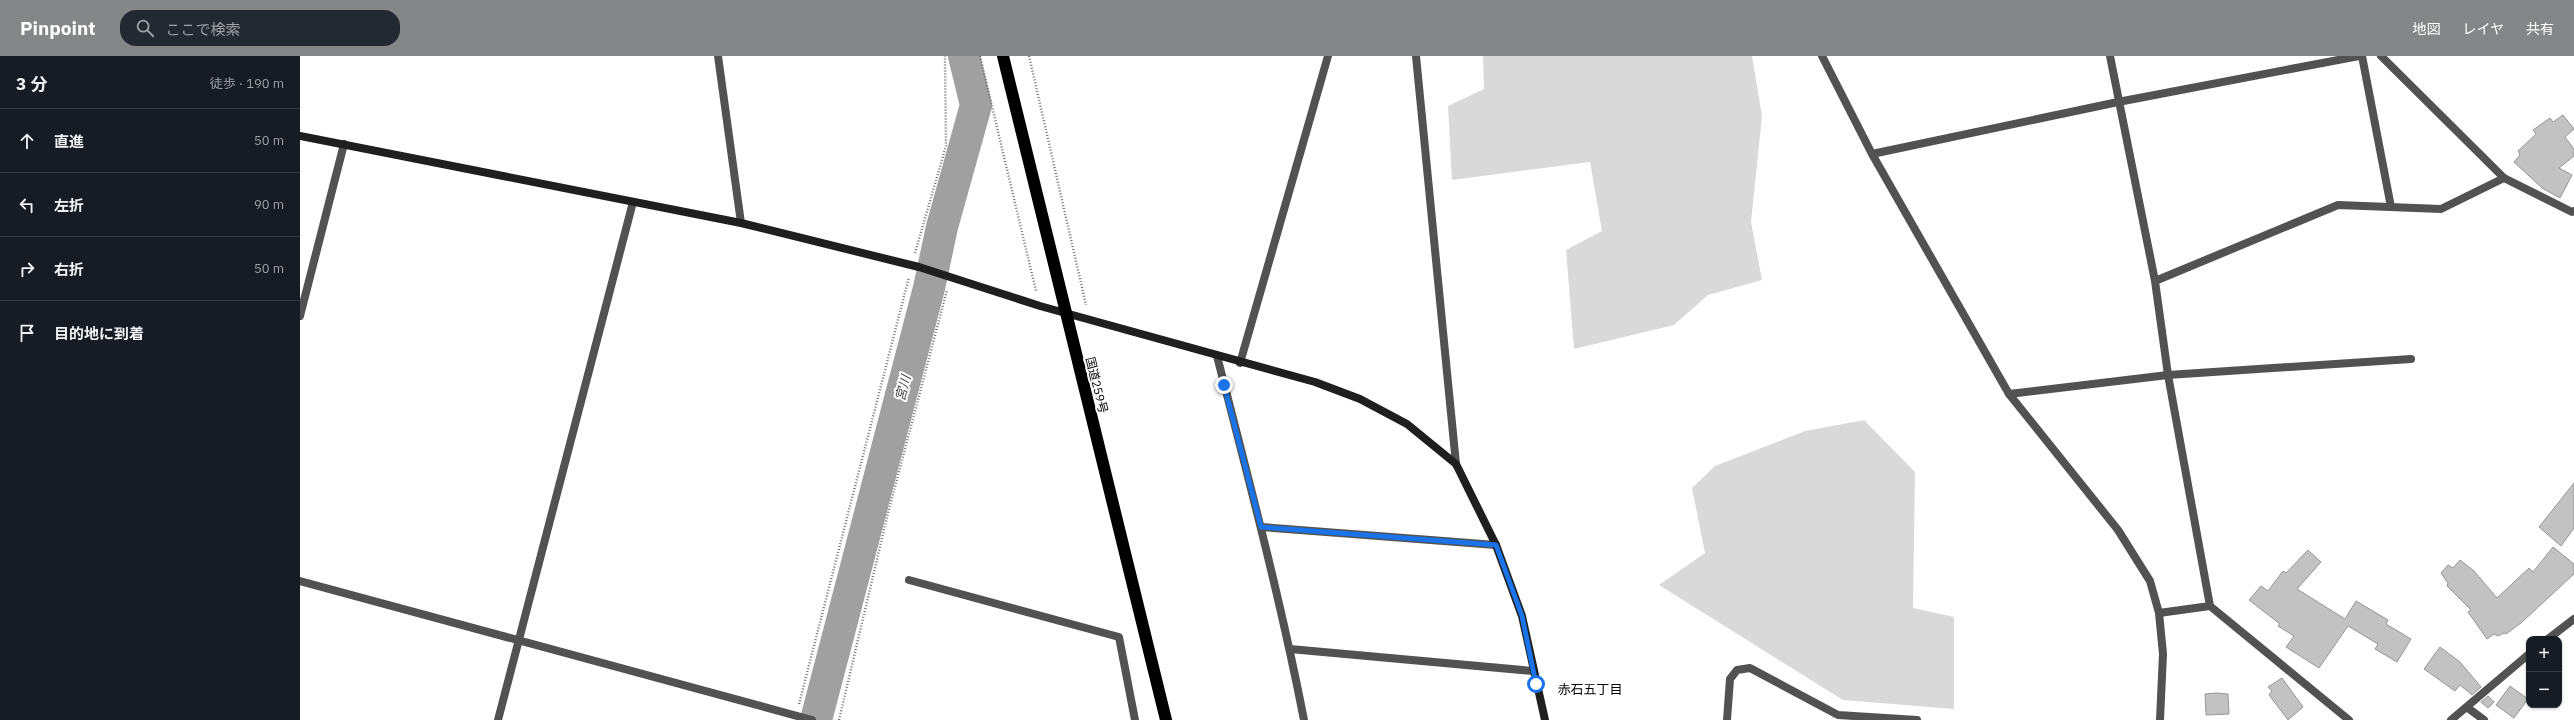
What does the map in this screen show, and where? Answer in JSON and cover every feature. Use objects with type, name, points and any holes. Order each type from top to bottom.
[{"type":"highway","name":"国道259号","points":[[1004,56],[1064,312],[1166,720]]},
{"type":"street","points":[[718,56],[741,224]]},
{"type":"street","points":[[1240,362],[1328,56]]},
{"type":"street","points":[[1416,56],[1456,464],[1496,545],[1522,616],[1545,720]]},
{"type":"street","points":[[1822,56],[1872,154],[2009,394],[2118,530],[2150,581],[2159,613],[2163,654],[2160,720]]},
{"type":"street","points":[[2110,56],[2154,281],[2168,375],[2210,606],[2349,720]]},
{"type":"street","points":[[1872,154],[2118,102],[2359,56]]},
{"type":"street","points":[[2362,56],[2391,207]]},
{"type":"street","points":[[2381,56],[2504,178],[2572,212],[2574,211]]},
{"type":"street","points":[[300,136],[741,224],[949,275],[1040,306],[1315,382],[1360,399],[1407,424],[1456,464]]},
{"type":"street","points":[[300,316],[344,144]]},
{"type":"street","points":[[2154,281],[2338,205],[2442,209],[2504,178]]},
{"type":"street","points":[[498,720],[633,202]]},
{"type":"street","points":[[1217,356],[1261,527],[1290,649],[1304,720]]},
{"type":"street","points":[[2009,394],[2168,375],[2411,359]]},
{"type":"street","points":[[1261,527],[1496,545]]},
{"type":"street","points":[[909,580],[1119,637],[1135,720]]},
{"type":"street","points":[[300,581],[812,720]]},
{"type":"street","points":[[2159,613],[2210,606]]},
{"type":"street","points":[[2552,636],[2574,619]]},
{"type":"street","points":[[1290,649],[1533,671]]},
{"type":"street","points":[[2451,720],[2468,708],[2509,669],[2526,656]]},
{"type":"street","points":[[1727,720],[1730,679],[1737,670],[1750,668],[1838,715],[1916,720]]},
{"type":"street","points":[[2468,708],[2484,720]]},
{"type":"path","points":[[799,716],[946,146],[945,56]]},
{"type":"path","points":[[980,56],[1040,306]]},
{"type":"path","points":[[1029,56],[1089,319]]},
{"type":"path","points":[[839,720],[887,517],[949,275]]},
{"type":"shaded area","points":[[1483,56],[1752,56],[1762,116],[1751,222],[1762,280],[1708,295],[1674,325],[1574,349],[1566,250],[1602,231],[1590,162],[1452,180],[1448,106],[1484,89]]},
{"type":"shaded area","points":[[1864,420],[1915,472],[1913,608],[1954,617],[1954,709],[1843,700],[1659,585],[1705,553],[1692,488],[1715,466],[1805,431]]},
{"type":"building","points":[[2563,115],[2574,129],[2565,137],[2574,149],[2574,156],[2559,168],[2572,175],[2560,198],[2542,188],[2514,162],[2520,155],[2518,151],[2536,134],[2533,130],[2550,118],[2553,122]]},
{"type":"building","points":[[2574,483],[2574,528],[2561,546],[2539,527]]},
{"type":"building","points":[[2553,547],[2574,564],[2574,574],[2521,623],[2506,634],[2504,633],[2498,636],[2494,634],[2487,639],[2468,612],[2471,610],[2447,586],[2448,583],[2441,573],[2448,565],[2453,568],[2460,560],[2474,571],[2497,598],[2529,568],[2533,572]]},
{"type":"building","points":[[2308,550],[2321,562],[2297,589],[2345,619],[2356,601],[2388,620],[2386,624],[2411,639],[2397,662],[2375,649],[2378,644],[2348,626],[2319,668],[2286,647],[2294,636],[2278,626],[2280,624],[2249,600],[2261,586],[2268,591],[2283,571],[2286,573]]},
{"type":"building","points":[[2440,647],[2460,662],[2481,687],[2472,695],[2460,685],[2455,691],[2424,669]]},
{"type":"building","points":[[2282,678],[2303,707],[2288,720],[2269,695],[2272,691],[2268,687]]},
{"type":"building","points":[[2510,686],[2526,698],[2526,702],[2514,718],[2496,705]]},
{"type":"building","points":[[2205,694],[2228,694],[2229,714],[2206,715]]},
{"type":"building","points":[[2488,696],[2494,702],[2488,708],[2481,702]]},
{"type":"waterway","name":"宮川","points":[[816,720],[929,288],[942,227],[976,105],[964,56]]},
{"type":"district","name":"赤石五丁目","points":[[1590,689]]},
{"type":"route","points":[[1224,385],[1261,527],[1496,545],[1522,616],[1536,684]]}]
